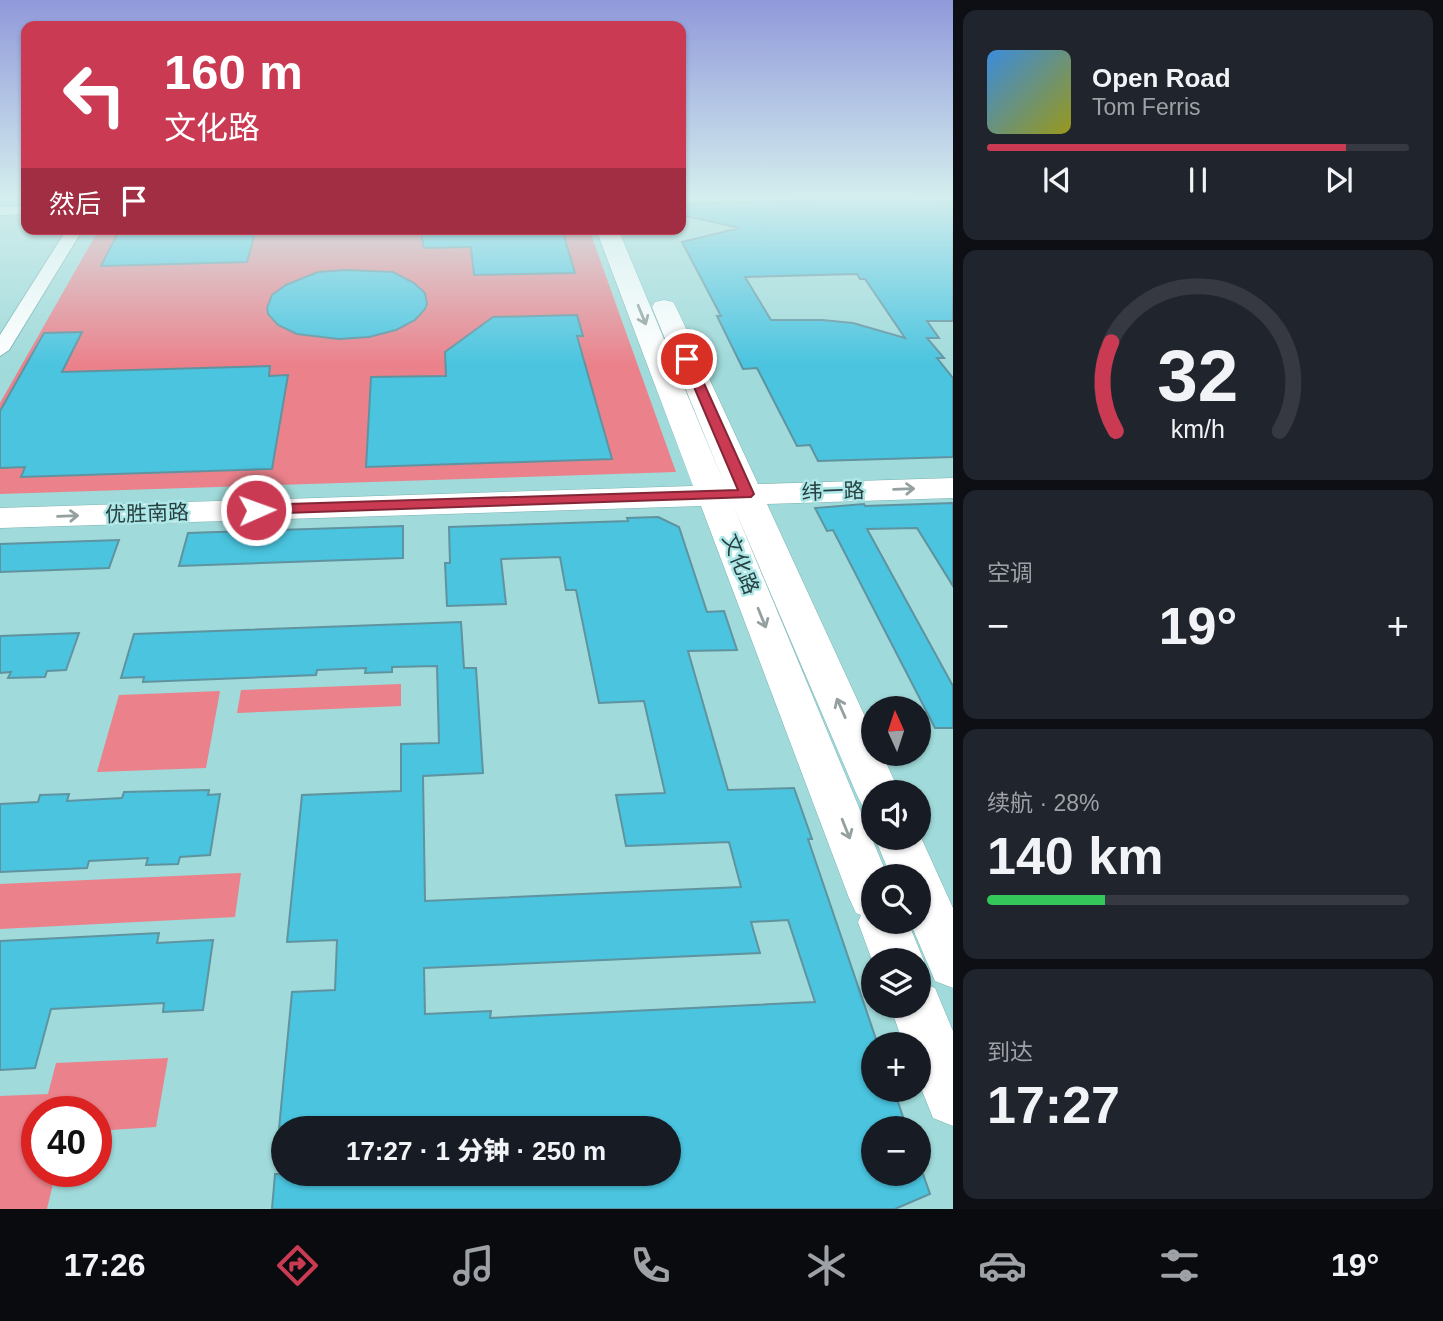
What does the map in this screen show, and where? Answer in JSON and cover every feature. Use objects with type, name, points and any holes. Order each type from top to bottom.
[{"type":"main road","name":"文化路","points":[[618,252],[730,495],[872,780]]},
{"type":"main road","name":"文化路","points":[[639,252],[730,495],[861,864]]},
{"type":"main road","name":"纬一路","points":[[730,495],[953,488]]},
{"type":"main road","name":"优胜南路","points":[[0,518],[730,495]]},
{"type":"main road","points":[[931,914],[953,964]]},
{"type":"main road","points":[[921,1018],[953,1098]]},
{"type":"street","points":[[0,350],[60,252]]},
{"type":"shaded area","points":[[86,252],[597,252],[676,472],[0,494],[0,403]]},
{"type":"shaded area","points":[[401,684],[401,706],[237,713],[241,690]]},
{"type":"shaded area","points":[[220,691],[206,768],[97,772],[119,695]]},
{"type":"shaded area","points":[[241,873],[235,917],[0,929],[0,884]]},
{"type":"shaded area","points":[[168,1058],[156,1127],[112,1130],[112,1096],[21,1096],[21,1187],[52,1187],[47,1209],[0,1209],[0,1096],[48,1094],[56,1063]]},
{"type":"building","points":[[108,252],[250,252],[247,262],[101,266]]},
{"type":"building","points":[[472,252],[569,252],[575,273],[474,275]]},
{"type":"building","points":[[687,252],[953,252],[953,321],[927,321],[939,338],[927,338],[944,358],[937,358],[953,378],[953,457],[818,461],[810,445],[797,446],[757,368],[743,369],[717,316],[721,316]],"holes":[[[857,274],[860,279],[865,279],[905,338],[853,323],[771,320],[745,277]]]},
{"type":"building","points":[[318,272],[393,272],[414,283],[425,293],[425,309],[415,320],[396,330],[369,337],[339,339],[297,334],[278,325],[268,314],[267,308],[272,295],[286,285]]},
{"type":"building","points":[[577,315],[583,336],[577,336],[612,459],[366,467],[371,377],[446,376],[445,352],[493,317]]},
{"type":"building","points":[[82,332],[62,372],[270,366],[269,376],[288,375],[272,469],[21,477],[25,467],[0,468],[0,411],[44,333]]},
{"type":"building","points":[[953,503],[953,586],[917,528],[867,529],[953,686],[953,728],[935,728],[931,720],[931,696],[919,696],[833,530],[827,531],[815,508]]},
{"type":"building","points":[[658,517],[679,527],[707,612],[724,611],[737,650],[688,651],[728,790],[794,788],[812,839],[808,839],[861,995],[861,1018],[869,1018],[874,1032],[861,1032],[861,1102],[898,1102],[903,1116],[861,1116],[861,1186],[927,1186],[930,1194],[895,1209],[272,1209],[274,1186],[681,1186],[681,1116],[280,1116],[292,992],[335,990],[337,940],[287,942],[302,795],[401,791],[401,744],[439,743],[437,666],[392,667],[392,672],[365,673],[366,668],[317,670],[316,675],[143,682],[144,677],[121,678],[134,634],[461,622],[464,668],[476,668],[483,773],[423,776],[425,901],[741,887],[729,842],[626,846],[616,795],[665,793],[644,701],[599,703],[576,590],[566,590],[560,557],[501,559],[506,604],[447,606],[445,563],[450,563],[449,527],[628,521],[627,518]],"holes":[[[788,920],[815,1002],[490,1018],[491,1011],[425,1014],[424,968],[760,953],[751,922]]]},
{"type":"building","points":[[403,526],[403,558],[179,566],[188,533]]},
{"type":"building","points":[[119,540],[109,568],[0,572],[0,544]]},
{"type":"building","points":[[79,633],[66,670],[47,671],[45,677],[8,678],[11,672],[0,673],[0,636]]},
{"type":"building","points":[[209,790],[208,795],[220,794],[210,855],[180,857],[178,864],[146,865],[148,858],[89,861],[87,868],[0,872],[0,804],[38,802],[40,795],[69,794],[67,801],[122,798],[124,792]]},
{"type":"building","points":[[159,933],[157,943],[213,940],[203,1010],[163,1012],[164,1003],[51,1009],[35,1068],[0,1070],[0,941]]},
{"type":"route","points":[[256,510],[747,494],[687,359]]}]
